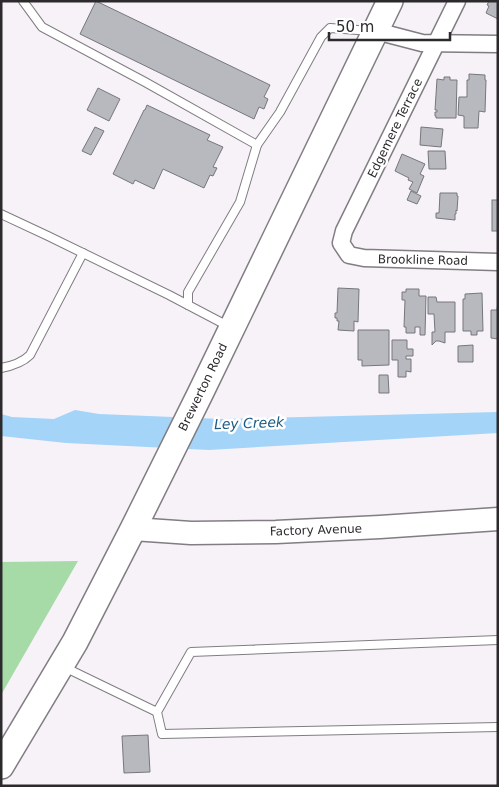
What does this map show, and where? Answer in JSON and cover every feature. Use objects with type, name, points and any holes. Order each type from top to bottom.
[{"type":"main road","name":"Brewerton Road","points":[[1,766],[75,642],[133,529],[390,1]]},
{"type":"street","name":"Edgemere Terrace","points":[[349,255],[342,243],[344,231],[457,1]]},
{"type":"street","points":[[376,31],[422,43],[498,44]]},
{"type":"street","name":"Brookline Road","points":[[349,255],[364,258],[498,262]]},
{"type":"street","name":"Factory Avenue","points":[[133,529],[191,533],[276,532],[498,519]]},
{"type":"lane","points":[[23,1],[42,27],[146,82],[257,145]]},
{"type":"lane","points":[[188,305],[188,292],[240,202],[257,145],[280,112],[321,37],[330,28],[376,31]]},
{"type":"lane","points":[[1,214],[84,253],[232,328]]},
{"type":"lane","points":[[1,368],[24,361],[30,355],[84,253]]},
{"type":"lane","points":[[498,640],[191,652],[157,712],[162,734],[498,728]]},
{"type":"lane","points":[[61,666],[157,712]]},
{"type":"green space","points":[[78,561],[1,695],[1,562]]},
{"type":"water","name":"Ley Creek","points":[[75,410],[99,414],[222,419],[498,412],[498,433],[209,450],[66,443],[1,436],[1,414],[12,417],[54,419]]},
{"type":"building","points":[[96,1],[270,85],[264,97],[268,99],[264,109],[259,107],[254,119],[80,34]]},
{"type":"building","points":[[489,1],[498,1],[498,19],[486,13]]},
{"type":"building","points":[[469,74],[485,75],[486,80],[485,112],[479,111],[478,128],[464,128],[464,116],[458,115],[459,97],[467,97]]},
{"type":"building","points":[[444,77],[450,77],[450,80],[457,80],[456,118],[436,118],[435,116],[435,112],[437,112],[435,110],[437,79],[444,80]]},
{"type":"building","points":[[98,88],[120,99],[109,121],[87,110]]},
{"type":"building","points":[[147,105],[210,135],[207,140],[223,147],[213,167],[217,168],[213,176],[210,175],[204,188],[163,169],[154,189],[135,180],[133,184],[113,174]]},
{"type":"building","points":[[95,127],[104,131],[91,155],[82,151]]},
{"type":"building","points":[[421,127],[443,129],[441,147],[420,145]]},
{"type":"building","points":[[428,151],[445,151],[446,169],[429,169]]},
{"type":"building","points":[[402,154],[425,164],[420,174],[424,176],[417,193],[409,189],[413,182],[408,180],[409,178],[395,171]]},
{"type":"building","points":[[411,191],[421,196],[417,204],[407,200]]},
{"type":"building","points":[[440,193],[457,193],[455,220],[436,218],[436,213],[439,213]]},
{"type":"building","points":[[492,200],[498,200],[498,231],[492,231]]},
{"type":"building","points":[[338,288],[359,289],[358,322],[354,321],[354,331],[338,330],[339,321],[335,318],[335,313],[337,313]]},
{"type":"building","points":[[406,289],[419,289],[419,296],[426,296],[425,335],[420,335],[420,327],[415,327],[415,333],[406,333],[406,327],[404,327],[405,300],[402,300],[402,292],[406,292]]},
{"type":"building","points":[[482,293],[483,331],[477,331],[477,335],[471,335],[471,331],[463,331],[463,299],[465,299],[465,294]]},
{"type":"building","points":[[428,297],[436,297],[437,302],[455,302],[455,332],[445,332],[445,343],[436,341],[432,345],[432,332],[435,332],[434,314],[428,314]]},
{"type":"building","points":[[498,301],[498,339],[491,338],[491,310],[497,310]]},
{"type":"building","points":[[358,330],[389,330],[389,365],[362,366],[362,360],[358,360]]},
{"type":"building","points":[[392,340],[407,340],[407,349],[413,349],[413,356],[406,356],[406,359],[411,359],[411,372],[406,371],[406,377],[398,377],[398,360],[392,360]]},
{"type":"building","points":[[473,345],[473,362],[458,362],[458,346]]},
{"type":"building","points":[[379,375],[388,375],[389,393],[379,393]]},
{"type":"building","points":[[148,735],[150,772],[124,773],[122,736]]}]
